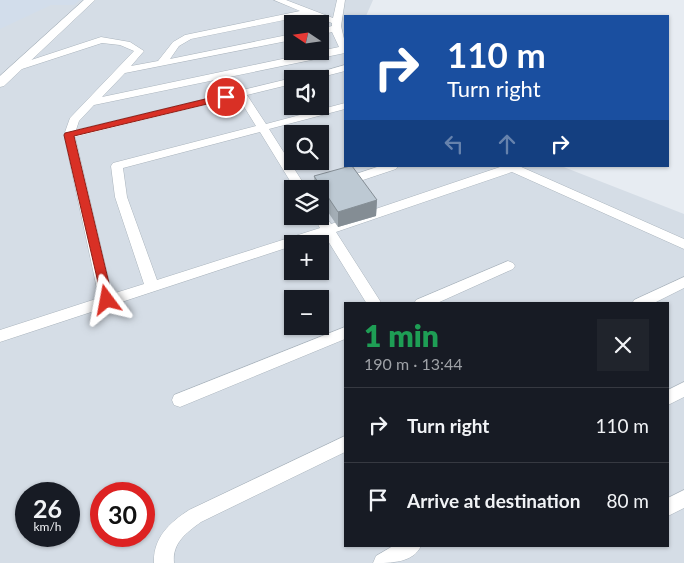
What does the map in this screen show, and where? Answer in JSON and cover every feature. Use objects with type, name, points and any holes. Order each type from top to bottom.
[{"type":"street","points":[[0,82],[90,0]]},
{"type":"street","points":[[278,0],[336,25]]},
{"type":"street","points":[[89,103],[344,50],[337,40],[336,25],[341,0]]},
{"type":"street","points":[[161,64],[176,44],[188,36],[309,12]]},
{"type":"street","points":[[329,28],[336,25]]},
{"type":"street","points":[[122,71],[284,39]]},
{"type":"street","points":[[18,67],[90,43],[108,40],[135,47],[138,51],[122,71],[74,120],[69,135],[107,300]]},
{"type":"street","points":[[329,72],[344,68]]},
{"type":"street","points":[[69,135],[284,83]]},
{"type":"street","points":[[241,93],[295,180]]},
{"type":"street","points":[[152,286],[121,197],[118,166],[192,148],[262,127],[344,106]]},
{"type":"street","points":[[354,179],[389,167]]},
{"type":"street","points":[[0,336],[328,230],[511,167],[684,244]]},
{"type":"street","points":[[325,225],[374,302]]},
{"type":"street","points":[[425,302],[508,266]]},
{"type":"street","points":[[643,302],[684,282]]},
{"type":"street","points":[[180,400],[344,333]]},
{"type":"street","points":[[669,397],[684,389]]},
{"type":"street","points":[[164,563],[166,544],[174,530],[195,516],[344,444]]},
{"type":"street","points":[[669,506],[684,499]]},
{"type":"street","points":[[383,563],[410,547]]},
{"type":"shaded area","points":[[0,0],[373,0],[366,15],[344,15],[344,167],[564,167],[684,214],[684,563],[0,563]]},
{"type":"shaded area","points":[[0,0],[80,0],[74,5],[51,5],[0,29]]},
{"type":"building","points":[[353,167],[377,200],[338,212],[329,198],[329,180],[317,180],[314,176]]},
{"type":"route","points":[[107,300],[69,135],[226,97]]}]
